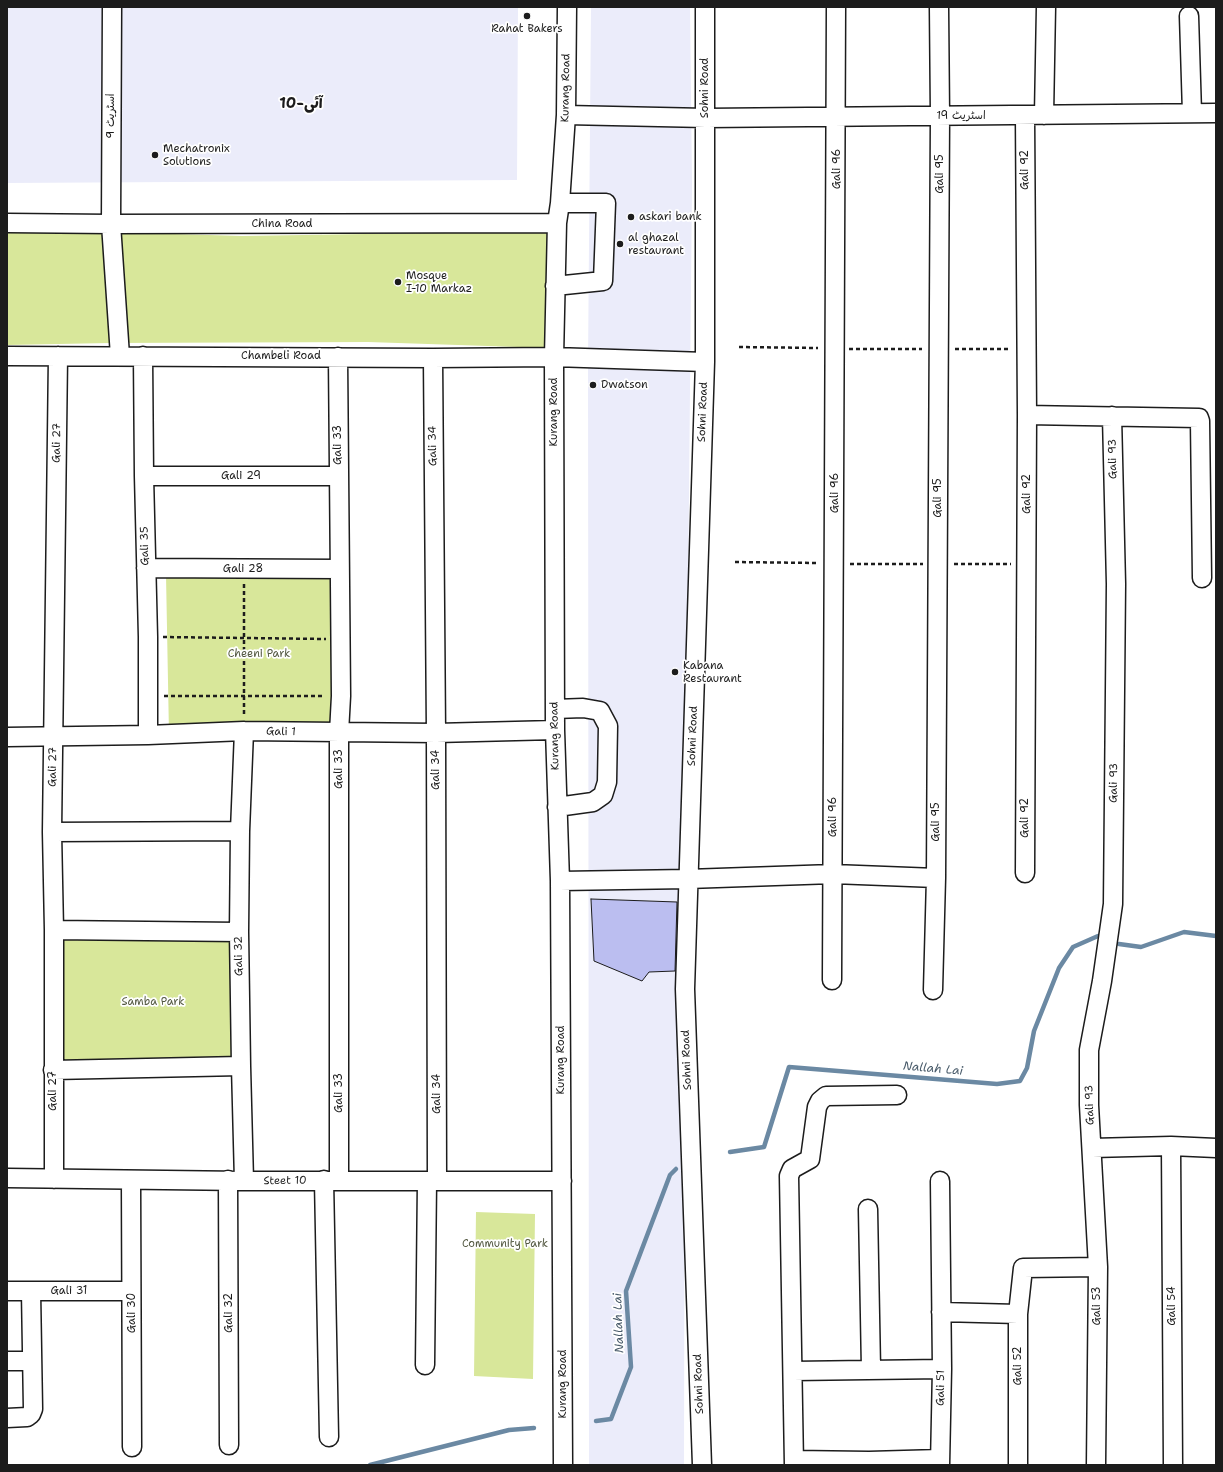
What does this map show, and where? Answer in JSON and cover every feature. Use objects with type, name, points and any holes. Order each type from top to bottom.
[{"type":"street","name":"اسٹریٹ 9","points":[[112,7],[110,224],[120,356]]},
{"type":"street","name":"Kurang Road","points":[[563,1465],[560,881],[555,730],[554,357],[557,223],[560,203],[566,115],[567,7]]},
{"type":"street","name":"Sohni Road","points":[[702,1465],[685,989],[705,362],[705,7]]},
{"type":"street","name":"Gali 96","points":[[832,980],[837,117],[836,7]]},
{"type":"street","name":"Gali 95","points":[[934,990],[936,878],[940,7]]},
{"type":"street","points":[[1044,115],[1046,7]]},
{"type":"street","points":[[1189,16],[1192,114]]},
{"type":"street","name":"اسٹریٹ 19","points":[[566,115],[706,118],[1216,113]]},
{"type":"street","name":"Gali 92","points":[[1025,116],[1027,415],[1025,873]]},
{"type":"street","points":[[555,286],[603,281],[606,203],[560,203]]},
{"type":"street","name":"China Road","points":[[7,223],[557,223]]},
{"type":"street","name":"Chambeli Road","points":[[7,356],[432,358],[554,357],[705,362]]},
{"type":"street","name":"Gali 27","points":[[54,1179],[54,930],[52,832],[58,356]]},
{"type":"street","name":"Gali 35","points":[[143,356],[149,695],[148,735]]},
{"type":"street","name":"Gali 33","points":[[329,1437],[341,696],[338,357]]},
{"type":"street","name":"Gali 34","points":[[425,1365],[432,1181],[436,733],[432,358]]},
{"type":"street","points":[[1027,415],[1199,418],[1202,578]]},
{"type":"street","name":"Gali 93","points":[[1092,1148],[1089,1050],[1102,981],[1113,904],[1116,584],[1112,416]]},
{"type":"street","name":"Gali 29","points":[[144,476],[338,476]]},
{"type":"street","name":"Gali 28","points":[[146,568],[339,569]]},
{"type":"street","points":[[555,709],[583,708],[600,711],[608,726],[607,782],[603,795],[593,802],[557,807]]},
{"type":"street","name":"Gali 1","points":[[7,737],[148,735],[244,731],[436,733],[555,730]]},
{"type":"street","name":"Gali 32","points":[[229,1445],[236,1181],[241,1066],[239,932],[240,832],[244,731]]},
{"type":"street","points":[[52,832],[240,832]]},
{"type":"street","points":[[560,881],[688,879],[833,874],[936,878]]},
{"type":"street","points":[[54,930],[239,932]]},
{"type":"street","points":[[53,1070],[241,1066]]},
{"type":"street","points":[[897,1095],[826,1096],[820,1100],[817,1107],[810,1159],[792,1169],[789,1176],[794,1462],[940,1462]]},
{"type":"street","points":[[1092,1148],[1171,1146],[1216,1148]]},
{"type":"street","name":"Gali 54","points":[[1171,1146],[1173,1465]]},
{"type":"street","name":"Gali 53","points":[[1092,1148],[1098,1267],[1096,1465]]},
{"type":"street","name":"Steet 10","points":[[7,1178],[236,1181],[562,1180]]},
{"type":"street","name":"Gali 30","points":[[132,1180],[132,1447]]},
{"type":"street","name":"Gali 51","points":[[940,1181],[942,1369],[940,1462]]},
{"type":"street","points":[[868,1209],[871,1369]]},
{"type":"street","name":"Gali 52","points":[[1018,1465],[1018,1314],[1023,1268],[1098,1267]]},
{"type":"street","name":"Gali 31","points":[[7,1291],[132,1291]]},
{"type":"street","points":[[7,1418],[27,1417],[31,1414],[33,1409],[31,1291]]},
{"type":"street","points":[[941,1312],[1018,1314]]},
{"type":"street","points":[[7,1361],[32,1362]]},
{"type":"street","points":[[793,1371],[942,1369]]},
{"type":"path","points":[[739,347],[823,348]]},
{"type":"path","points":[[846,349],[924,349]]},
{"type":"path","points":[[947,349],[1018,349]]},
{"type":"path","points":[[736,562],[820,563]]},
{"type":"path","points":[[843,564],[929,564]]},
{"type":"path","points":[[953,564],[1016,564]]},
{"type":"path","points":[[244,569],[244,731]]},
{"type":"path","points":[[148,637],[340,639]]},
{"type":"path","points":[[149,695],[341,696]]},
{"type":"shaded area","points":[[7,7],[518,7],[517,180],[7,183]]},
{"type":"shaded area","points":[[591,7],[690,7],[692,185],[685,902],[684,1465],[589,1465],[588,362]]},
{"type":"green space","points":[[7,229],[242,236],[552,231],[548,348],[368,342],[7,345]]},
{"type":"green space","name":"Cheeni Park","points":[[341,571],[342,737],[169,735],[166,575]]},
{"type":"green space","name":"Samba Park","points":[[62,933],[243,936],[244,1068],[63,1071]]},
{"type":"green space","name":"Community Park","points":[[476,1212],[535,1214],[533,1379],[474,1376]]},
{"type":"building","points":[[591,899],[677,902],[675,971],[649,972],[642,981],[594,961]]},
{"type":"waterway","name":"Nallah Lai","points":[[1119,944],[1141,947],[1184,932],[1216,936]]},
{"type":"waterway","name":"Nallah Lai","points":[[730,1152],[764,1147],[789,1067],[997,1084],[1020,1081],[1027,1068],[1034,1031],[1059,968],[1073,947],[1098,936]]},
{"type":"waterway","name":"Nallah Lai","points":[[596,1421],[611,1419],[631,1367],[626,1291],[670,1175],[676,1169]]},
{"type":"waterway","name":"Nallah Lai","points":[[370,1465],[509,1430],[534,1428]]},
{"type":"place","name":"Rahat Bakers","points":[[527,16]]},
{"type":"place","name":"Mechatronix Solutions","points":[[155,155]]},
{"type":"place","name":"askari bank","points":[[631,217]]},
{"type":"place","name":"al ghazal restaurant","points":[[620,244]]},
{"type":"place","name":"Mosque I-10 Markaz","points":[[398,282]]},
{"type":"place","name":"Dwatson","points":[[593,385]]},
{"type":"place","name":"Kabana Restaurant","points":[[675,672]]},
{"type":"district","name":"آئی-10","points":[[301,104]]}]
